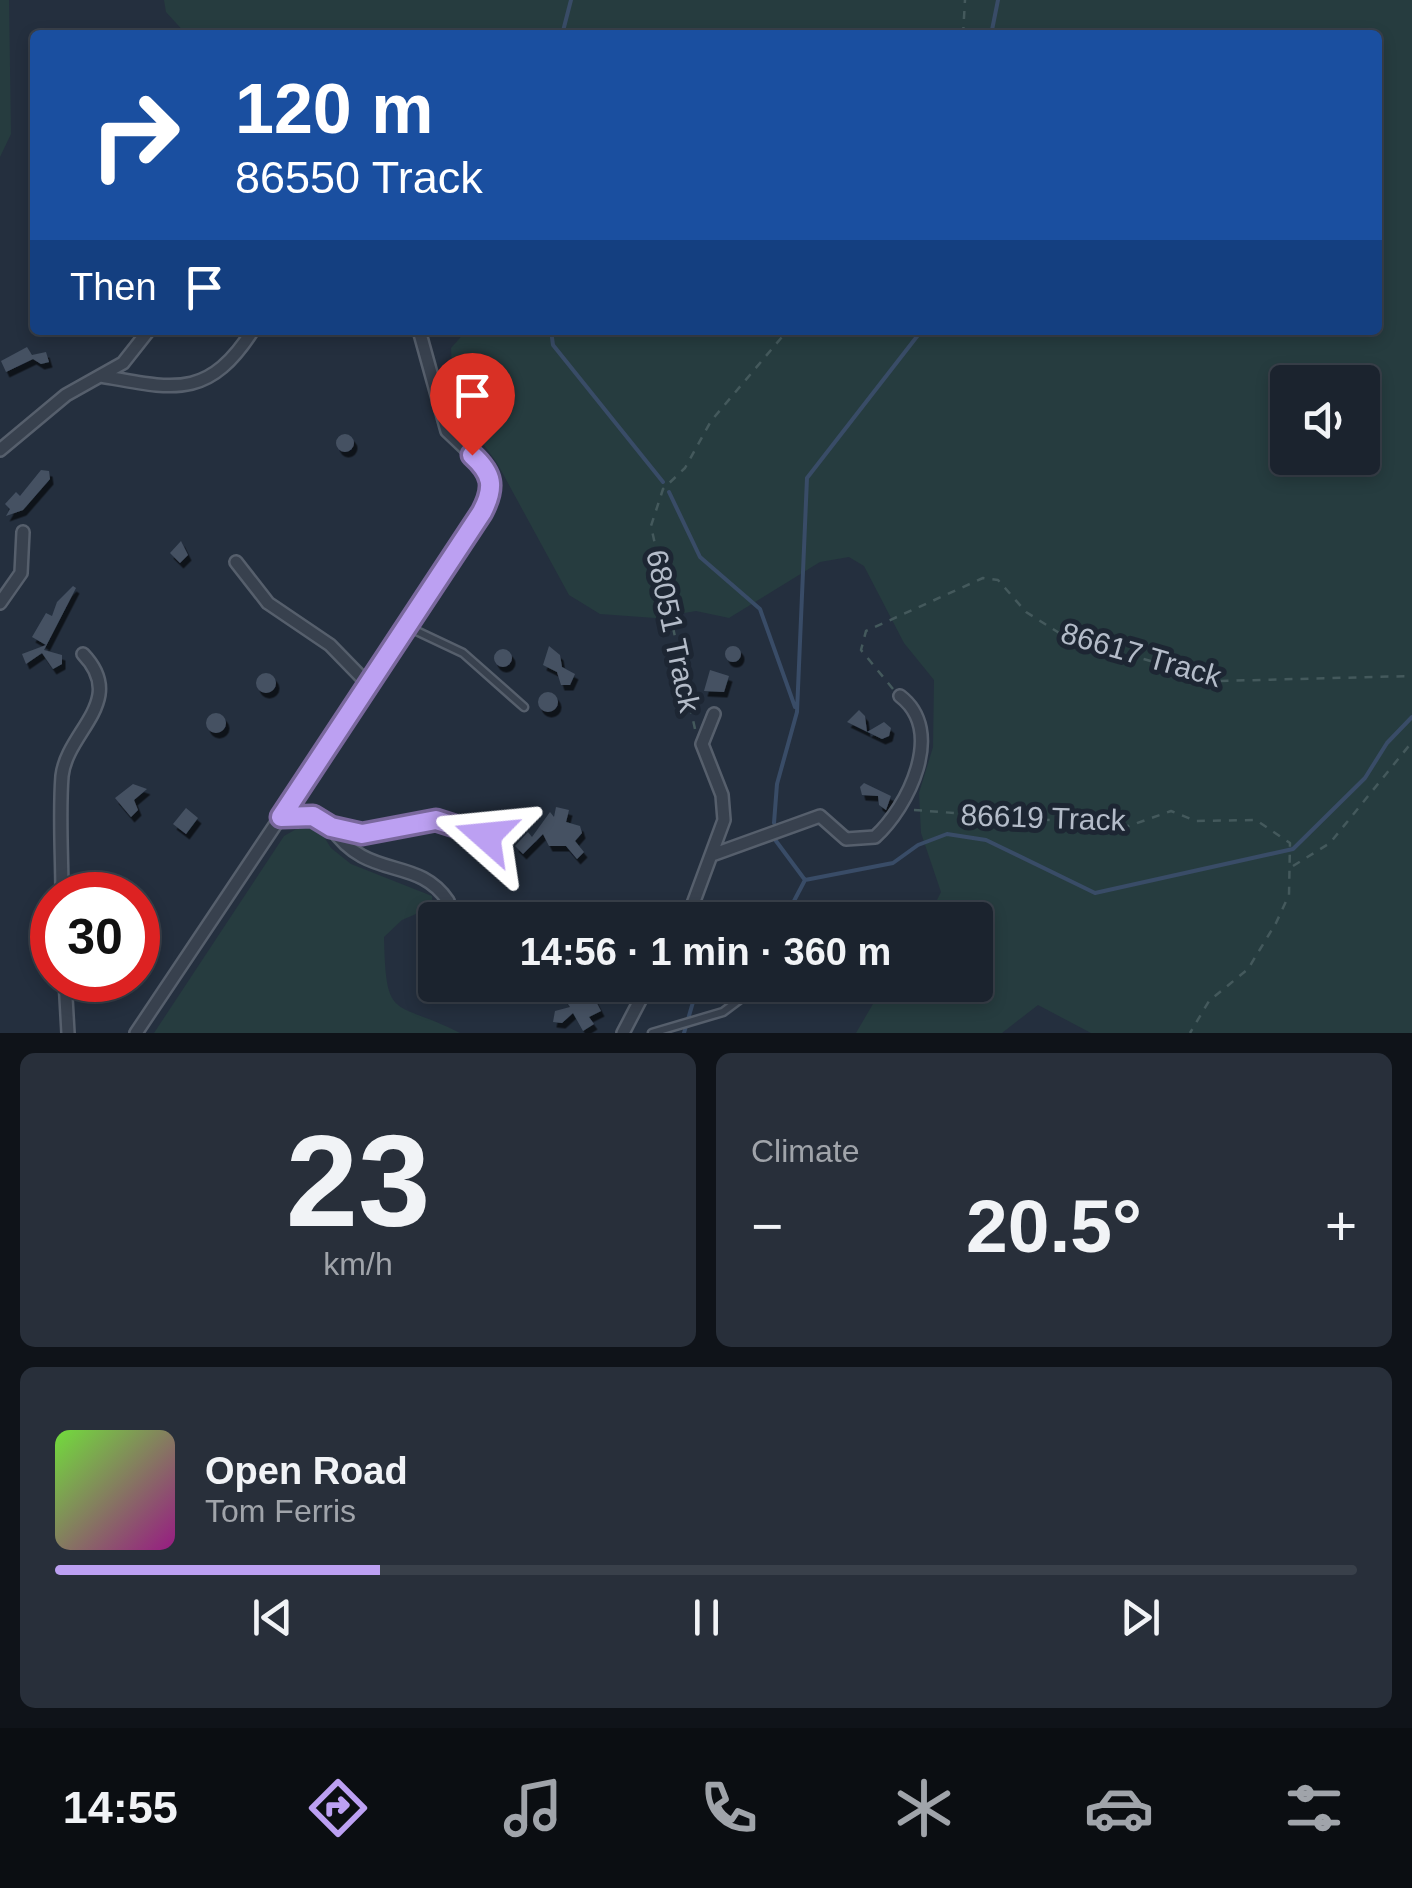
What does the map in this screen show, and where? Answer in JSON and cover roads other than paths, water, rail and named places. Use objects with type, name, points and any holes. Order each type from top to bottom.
[{"type":"street","points":[[0,450],[66,395],[123,363],[144,335]]},
{"type":"street","points":[[102,376],[170,388],[199,384],[230,360],[249,335]]},
{"type":"street","points":[[136,1033],[482,512],[492,484],[486,468],[454,440],[442,420],[420,335]]},
{"type":"street","points":[[0,603],[21,573],[23,532]]},
{"type":"street","points":[[236,562],[268,603],[330,645],[367,683]]},
{"type":"street","points":[[62,872],[63,770],[92,716],[99,688],[95,668],[82,654]]},
{"type":"street","points":[[712,855],[820,816],[839,836],[865,841],[876,837],[902,809],[921,737],[915,712],[900,696]]},
{"type":"street","name":"68051 Track","points":[[694,902],[725,808],[702,744],[714,714]]},
{"type":"street","points":[[281,817],[313,816],[331,827],[357,857],[431,882],[448,901]]},
{"type":"street","points":[[331,827],[362,834],[436,820],[464,827],[503,846]]},
{"type":"street","points":[[66,1002],[68,1033]]},
{"type":"street","points":[[623,1033],[639,1002]]},
{"type":"lane","points":[[407,627],[429,633],[463,653],[524,707]]},
{"type":"lane","points":[[652,1033],[724,1012],[737,1002]]},
{"type":"waterway","points":[[563,30],[571,0]]},
{"type":"waterway","points":[[992,30],[998,0]]},
{"type":"waterway","points":[[552,335],[553,345],[663,482]]},
{"type":"waterway","points":[[774,823],[777,784],[797,712],[807,478],[918,335]]},
{"type":"waterway","points":[[669,492],[700,557],[760,609],[795,707]]},
{"type":"waterway","points":[[805,880],[893,863],[918,845],[947,834],[986,840],[1095,893],[1293,849],[1365,778],[1387,743],[1412,717]]},
{"type":"waterway","points":[[776,841],[805,880],[793,902]]},
{"type":"waterway","points":[[684,1033],[693,1002]]}]
